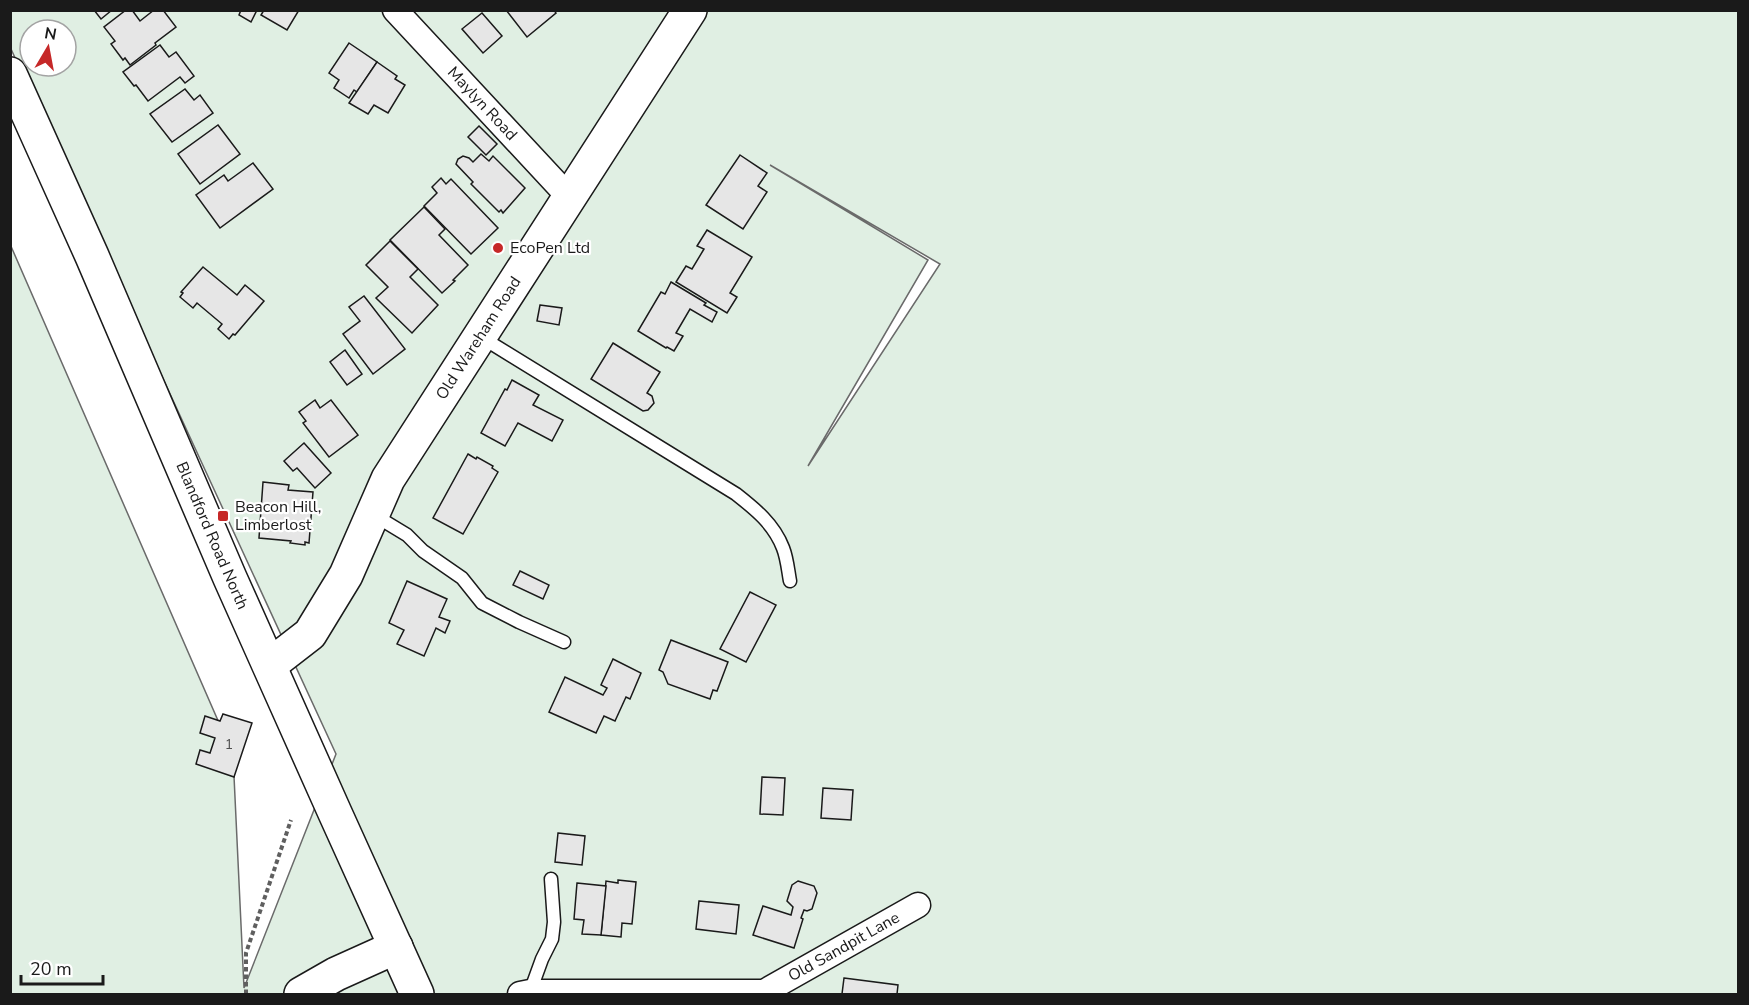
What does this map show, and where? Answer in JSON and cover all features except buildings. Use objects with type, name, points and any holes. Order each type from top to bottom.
[{"type":"main road","name":"Old Wareham Road","points":[[270,665],[310,634],[346,575],[388,479],[683,14]]},
{"type":"main road","name":"Blandford Road North","points":[[10,74],[92,256],[230,578],[417,994]]},
{"type":"main road","points":[[301,994],[336,974],[396,947]]},
{"type":"street","name":"Maylyn Road","points":[[395,10],[569,197]]},
{"type":"street","name":"Old Sandpit Lane","points":[[525,993],[764,992],[918,905]]},
{"type":"lane","points":[[480,336],[736,494],[760,513],[775,531],[783,549],[790,581]]},
{"type":"lane","points":[[373,514],[407,535],[423,551],[462,578],[482,603],[564,642]]},
{"type":"lane","points":[[525,993],[552,939],[554,922],[551,879]]},
{"type":"path","points":[[246,994],[246,953],[291,820]]},
{"type":"green space","points":[[11,11],[1738,11],[1738,994],[11,994],[10,244],[233,755],[244,988],[336,754],[24,78],[78,78],[78,18],[18,18],[18,64],[11,49]],"holes":[[[770,165],[940,264],[808,466],[928,260]]]},
{"type":"place","name":"EcoPen Ltd","points":[[498,248]]},
{"type":"place","name":"Beacon Hill, Limberlost","points":[[223,516]]}]
